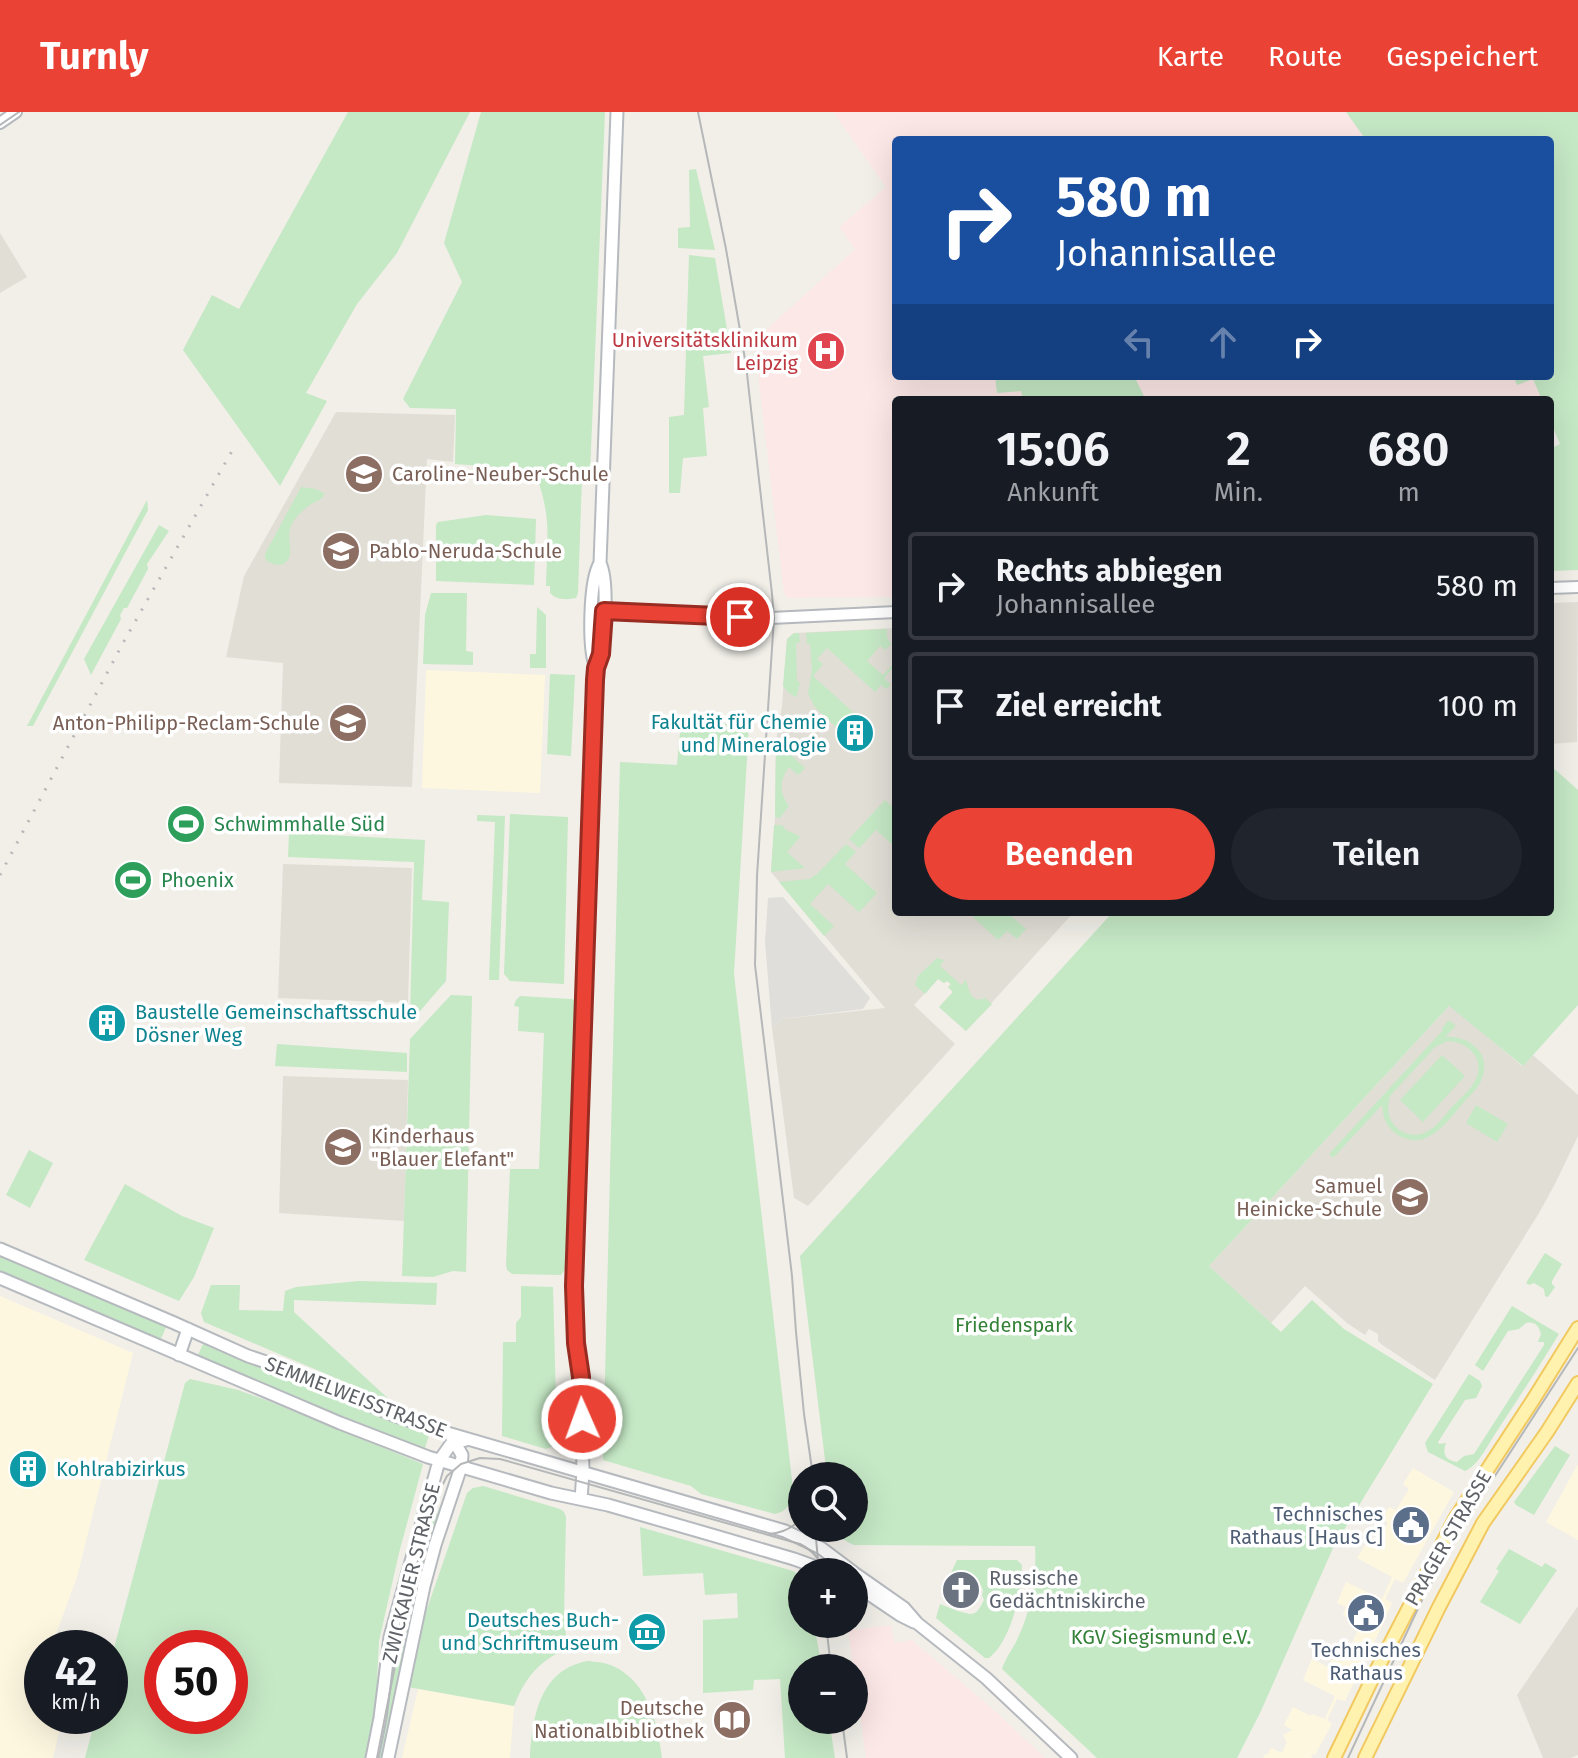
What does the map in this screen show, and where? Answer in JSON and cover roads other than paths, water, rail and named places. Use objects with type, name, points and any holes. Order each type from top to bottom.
[{"type":"main road","points":[[581,1499],[581,1377],[574,1286],[596,668],[601,654],[604,611],[605,581],[600,563],[616,115]]},
{"type":"main road","points":[[596,668],[592,657],[592,611],[594,577],[600,563]]},
{"type":"main road","name":"SEMMELWEISSTRASSE","points":[[0,1249],[248,1356],[452,1437],[475,1440],[785,1531],[835,1558]]},
{"type":"main road","name":"SEMMELWEISSTRASSE","points":[[0,1278],[394,1445],[439,1461],[789,1558]]},
{"type":"main road","name":"PRAGER STRASSE","points":[[1334,1758],[1455,1519],[1578,1328]]},
{"type":"main road","points":[[179,1355],[188,1329]]},
{"type":"main road","name":"PRAGER STRASSE","points":[[1365,1758],[1483,1523],[1578,1383]]},
{"type":"main road","name":"ZWICKAUER STRASSE","points":[[372,1758],[390,1637],[439,1461],[451,1444],[452,1437]]},
{"type":"main road","name":"ZWICKAUER STRASSE","points":[[388,1758],[424,1586],[461,1467],[462,1455],[452,1437]]},
{"type":"main road","name":"SEMMELWEISSTRASSE","points":[[868,1582],[904,1608],[917,1623],[986,1678],[1071,1758]]},
{"type":"main road","name":"SEMMELWEISSTRASSE","points":[[868,1593],[917,1623]]},
{"type":"street","points":[[0,123],[16,112]]},
{"type":"street","points":[[1554,588],[1578,587]]},
{"type":"street","points":[[604,611],[771,618],[892,612]]},
{"type":"tram line","points":[[0,125],[19,112]]},
{"type":"tram line","points":[[698,112],[746,365],[772,594],[774,618],[757,876],[755,965],[811,1462]]},
{"type":"tram line","points":[[1348,1758],[1422,1600],[1465,1522],[1578,1348]]},
{"type":"tram line","points":[[377,1758],[407,1604],[433,1504],[447,1476],[461,1464],[480,1458],[500,1459],[800,1544],[817,1558]]},
{"type":"tram line","points":[[769,1534],[788,1528]]},
{"type":"tram line","points":[[816,1542],[818,1558]]},
{"type":"tram line","points":[[828,1638],[829,1654]]},
{"type":"tram line","points":[[844,1734],[847,1758]]},
{"type":"railway","points":[[0,875],[123,643],[232,451]]},
{"type":"place","name":"Universitätsklinikum Leipzig","points":[[826,351]]},
{"type":"place","name":"Caroline-Neuber-Schule","points":[[364,474]]},
{"type":"place","name":"Pablo-Neruda-Schule","points":[[341,551]]},
{"type":"place","name":"Anton-Philipp-Reclam-Schule","points":[[348,723]]},
{"type":"place","name":"Fakultät für Chemie und Mineralogie","points":[[855,733]]},
{"type":"place","name":"Schwimmhalle Süd","points":[[186,824]]},
{"type":"place","name":"Phoenix","points":[[133,880]]},
{"type":"place","name":"Baustelle Gemeinschaftsschule Dösner Weg","points":[[107,1023]]},
{"type":"place","name":"Kinderhaus \"Blauer Elefant\"","points":[[343,1147]]},
{"type":"place","name":"Samuel Heinicke-Schule","points":[[1410,1197]]},
{"type":"place","name":"Kohlrabizirkus","points":[[28,1469]]},
{"type":"place","name":"Technisches Rathaus [Haus C]","points":[[1411,1525]]},
{"type":"place","name":"Russische Gedächtniskirche","points":[[961,1590]]},
{"type":"place","name":"Technisches Rathaus","points":[[1366,1613]]},
{"type":"place","name":"Deutsches Buch- und Schriftmuseum","points":[[647,1632]]},
{"type":"place","name":"Deutsche Nationalbibliothek","points":[[732,1720]]},
{"type":"park label","name":"Friedenspark","points":[[1014,1325]]},
{"type":"park label","name":"KGV Siegismund e.V.","points":[[1161,1637]]}]
